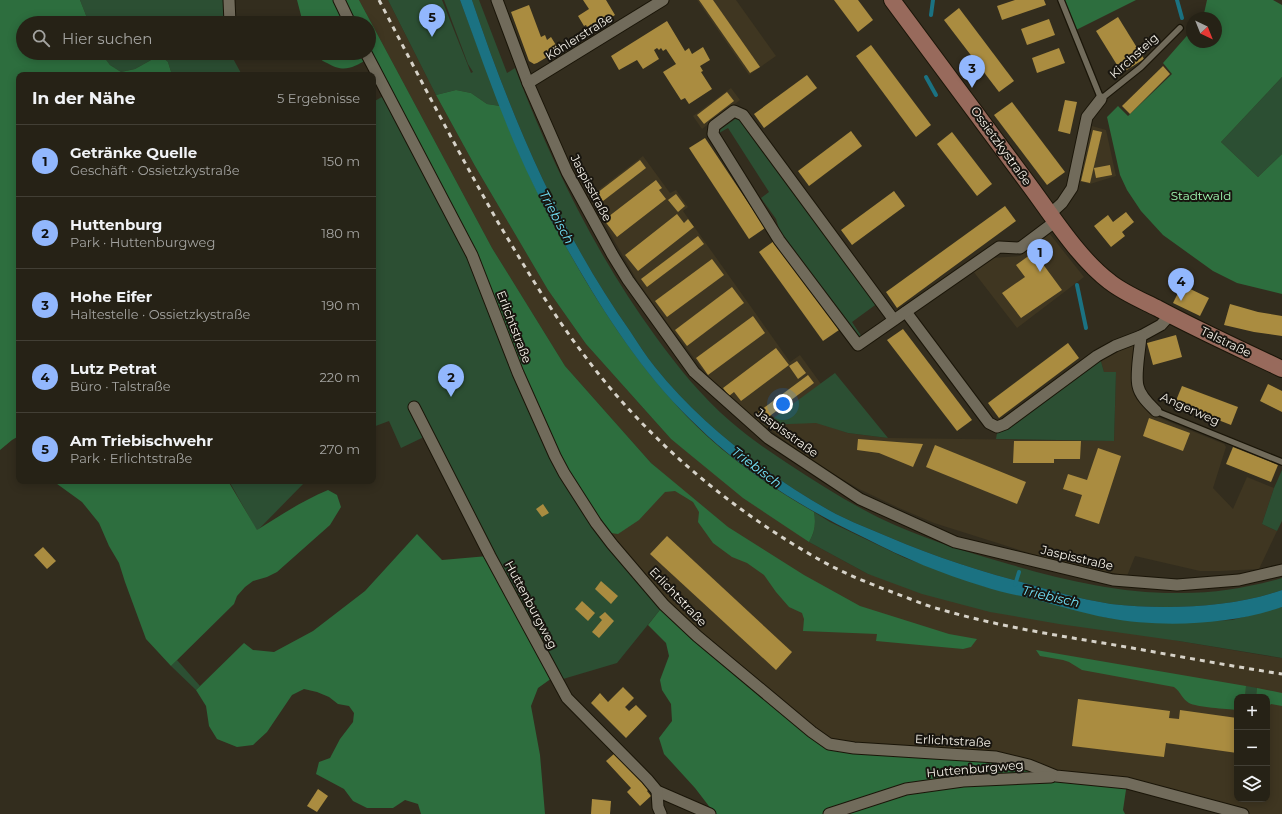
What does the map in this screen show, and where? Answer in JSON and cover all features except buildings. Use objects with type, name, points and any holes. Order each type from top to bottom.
[{"type":"main road","name":"Ossietzkystraße","points":[[892,0],[964,95],[1053,218],[1082,255],[1097,271]]},
{"type":"main road","name":"Talstraße","points":[[1097,271],[1110,282],[1126,292],[1170,315],[1282,368]]},
{"type":"street","points":[[229,0],[230,16]]},
{"type":"street","points":[[339,0],[347,16]]},
{"type":"street","name":"Jaspisstraße","points":[[497,0],[528,83],[567,172],[612,254],[631,285],[694,372],[757,430],[768,438],[860,499],[955,542],[1113,580],[1178,585],[1239,580],[1282,570]]},
{"type":"street","name":"Köhlerstraße","points":[[528,83],[663,0]]},
{"type":"street","name":"Erlichtstraße","points":[[370,60],[376,72]]},
{"type":"street","name":"Erlichtstraße","points":[[376,72],[472,255],[518,373],[564,473],[596,523],[612,544],[664,605],[697,636],[812,732],[829,744],[854,748],[996,757],[1029,765],[1056,776],[1127,783],[1244,814]]},
{"type":"street","points":[[894,320],[743,115],[734,112],[714,126],[713,134],[779,240],[858,345],[906,312],[999,247],[1020,248],[1053,218],[1072,188],[1087,117],[1101,99]]},
{"type":"street","points":[[906,312],[989,423],[997,427],[1004,424],[1098,356],[1115,346],[1141,336],[1161,325],[1170,315]]},
{"type":"street","name":"Angerweg","points":[[1141,336],[1137,373],[1138,386],[1142,396],[1156,411]]},
{"type":"street","name":"Huttenburgweg","points":[[414,407],[490,556],[567,698],[648,779],[658,791],[710,814]]},
{"type":"street","name":"Huttenburgweg","points":[[829,814],[906,789],[963,781],[1056,776]]},
{"type":"street","points":[[658,791],[658,807],[661,814]]},
{"type":"lane","points":[[1061,0],[1101,99]]},
{"type":"lane","name":"Kirchsteig","points":[[1101,99],[1141,67],[1180,28]]},
{"type":"lane","name":"Angerweg","points":[[1156,411],[1282,462]]},
{"type":"shaded area","points":[[359,0],[388,0],[436,95],[475,166],[548,290],[586,344],[671,439],[809,542],[868,574],[1179,641],[1280,658],[1282,644],[1282,814],[1243,814],[1127,783],[829,744],[697,636],[603,532],[670,480],[651,463],[565,366],[492,248],[376,32],[376,16],[368,16]]},
{"type":"shaded area","points":[[697,0],[736,0],[776,56],[749,75]]},
{"type":"shaded area","points":[[731,88],[740,100],[702,129],[693,116]]},
{"type":"shaded area","points":[[1092,126],[1106,130],[1116,176],[1090,184],[1078,181]]},
{"type":"shaded area","points":[[643,156],[670,193],[676,190],[688,207],[683,211],[790,362],[800,355],[821,384],[765,425],[816,422],[848,433],[888,438],[1114,441],[1116,372],[1104,372],[1100,358],[1123,345],[1136,344],[1134,388],[1141,404],[1148,412],[1157,417],[1224,444],[1226,447],[1213,488],[1233,509],[1247,477],[1274,488],[1262,524],[1277,531],[1259,569],[1200,571],[1135,556],[1127,576],[1076,565],[1032,554],[934,523],[859,489],[818,465],[764,425],[728,397],[707,375],[638,282],[589,197]]},
{"type":"shaded area","points":[[1049,233],[1084,277],[1017,328],[973,271],[991,258],[1020,256]]},
{"type":"green space","points":[[0,0],[80,0],[86,16],[16,16],[16,60],[106,60],[110,65],[121,72],[16,72],[16,438],[0,450]]},
{"type":"green space","points":[[80,0],[225,0],[226,16],[86,16]]},
{"type":"green space","points":[[297,0],[359,0],[368,16],[301,16]]},
{"type":"green space","points":[[388,0],[442,0],[471,73],[473,72],[468,64],[444,0],[460,0],[500,106],[487,104],[471,93],[456,90],[436,95]]},
{"type":"green space","points":[[472,0],[479,0],[507,73],[515,68],[544,138],[576,207],[634,306],[690,381],[719,411],[757,443],[854,505],[911,532],[983,557],[1033,571],[1118,589],[1161,593],[1220,591],[1245,587],[1282,578],[1282,590],[1241,601],[1197,606],[1131,606],[1086,599],[978,570],[942,558],[836,514],[798,492],[770,473],[718,432],[679,395],[648,358],[604,293],[559,212],[520,129]]},
{"type":"green space","points":[[1064,0],[1136,0],[1076,30]]},
{"type":"green space","name":"Stadtwald","points":[[1207,0],[1273,0],[1282,5],[1282,77],[1221,142],[1258,177],[1282,154],[1282,294],[1237,283],[1213,271],[1163,235],[1141,211],[1127,190],[1120,175],[1107,117],[1118,106],[1128,116],[1172,74],[1163,63],[1186,37],[1186,48],[1222,48],[1222,12],[1204,12]]},
{"type":"green space","points":[[376,32],[492,248],[565,366],[651,463],[728,527],[804,575],[860,606],[949,634],[977,639],[971,647],[963,649],[876,641],[877,634],[803,631],[804,619],[802,613],[789,607],[764,575],[747,563],[732,557],[713,543],[698,522],[699,512],[693,502],[675,491],[665,492],[639,520],[618,534],[603,532],[564,473],[472,255],[369,60],[376,60]]},
{"type":"green space","points":[[106,60],[151,60],[135,69],[121,72],[110,65]]},
{"type":"green space","points":[[151,60],[166,60],[168,62],[171,72],[121,72],[135,69]]},
{"type":"green space","points":[[166,60],[234,60],[240,72],[171,72],[168,62]]},
{"type":"green space","points":[[322,60],[366,60],[352,67],[343,69]]},
{"type":"green space","points":[[1282,77],[1282,154],[1258,177],[1221,142]]},
{"type":"green space","points":[[456,90],[471,93],[487,104],[500,106],[525,165],[553,222],[587,283],[617,330],[669,397],[708,437],[759,477],[814,512],[815,520],[813,535],[809,542],[743,498],[671,439],[586,344],[548,290],[475,166],[436,95]]},
{"type":"green space","points":[[387,94],[472,255],[555,456],[663,606],[617,663],[563,679],[424,437],[401,448],[389,421],[376,426],[376,100]]},
{"type":"green space","points":[[738,117],[878,303],[852,322],[862,337],[855,336],[780,232],[776,219],[761,198],[769,192],[728,128],[719,133],[721,129]]},
{"type":"green space","points":[[1100,358],[1104,372],[1116,372],[1114,441],[996,439],[997,433],[1002,431]]},
{"type":"green space","points":[[835,373],[888,438],[848,433],[816,423],[764,425]]},
{"type":"green space","points":[[1282,470],[1282,521],[1277,531],[1262,524],[1274,488]]},
{"type":"green space","points":[[57,484],[230,484],[257,530],[300,504],[328,490],[337,495],[341,507],[330,525],[277,572],[253,581],[245,587],[237,596],[234,604],[171,666],[146,639],[119,563],[109,546],[99,523],[82,502]]},
{"type":"green space","points":[[231,484],[303,484],[257,531]]},
{"type":"green space","points":[[814,512],[830,522],[905,558],[983,586],[1108,618],[1190,622],[1232,620],[1282,607],[1282,658],[990,612],[922,594],[868,574],[809,542],[813,535],[815,520]]},
{"type":"green space","points":[[417,534],[442,560],[488,556],[552,678],[538,688],[531,706],[540,755],[545,814],[421,814],[418,804],[405,800],[393,808],[367,808],[353,801],[344,789],[316,774],[319,762],[330,758],[340,739],[353,722],[354,713],[349,706],[338,704],[329,697],[317,692],[304,689],[292,695],[267,732],[253,745],[237,747],[217,739],[209,726],[206,706],[196,690],[244,643],[253,650],[274,652],[313,631],[365,591]]},
{"type":"green space","points":[[663,606],[829,744],[996,757],[1056,776],[1127,783],[1123,810],[1125,814],[715,814],[695,788],[664,754],[659,738],[672,721],[671,704],[662,690],[660,680],[669,656],[666,643],[648,625]]},
{"type":"green space","points":[[1036,650],[1246,686],[1245,694],[1234,694],[1234,710],[1198,706],[1189,703],[1174,687],[1082,670],[1063,660],[1040,656]]},
{"type":"green space","points":[[177,660],[200,686],[196,690],[171,666]]},
{"type":"green space","points":[[1246,686],[1257,688],[1256,694],[1245,694]]},
{"type":"green space","points":[[1257,688],[1282,693],[1282,706],[1270,705],[1270,694],[1256,694]]},
{"type":"water","name":"Triebisch","points":[[460,0],[472,0],[520,129],[559,212],[604,293],[645,354],[679,395],[732,444],[761,466],[817,503],[858,524],[942,558],[978,570],[1050,590],[1111,604],[1175,607],[1241,601],[1282,590],[1282,607],[1241,618],[1219,621],[1173,624],[1150,623],[1098,616],[998,591],[938,571],[881,546],[842,527],[795,501],[751,471],[710,438],[673,401],[656,382],[626,343],[598,301],[552,222],[522,162],[494,93]]},
{"type":"waterway","points":[[931,15],[933,0]]},
{"type":"waterway","points":[[1177,0],[1182,18]]},
{"type":"waterway","points":[[926,77],[936,95]]},
{"type":"waterway","points":[[1077,285],[1086,328]]},
{"type":"waterway","points":[[1015,585],[1019,572]]},
{"type":"railway","points":[[379,0],[499,224],[538,288],[581,351],[632,413],[660,441],[721,494],[753,518],[786,540],[829,565],[926,605],[949,612],[1017,628],[1282,674]]},
{"type":"place","name":"Am Triebischwehr","points":[[432,37]]},
{"type":"place","name":"Hohe Eifer","points":[[972,88]]},
{"type":"place","name":"Getränke Quelle","points":[[1040,272]]},
{"type":"place","name":"Lutz Petrat","points":[[1181,301]]},
{"type":"place","name":"Huttenburg","points":[[451,397]]}]
